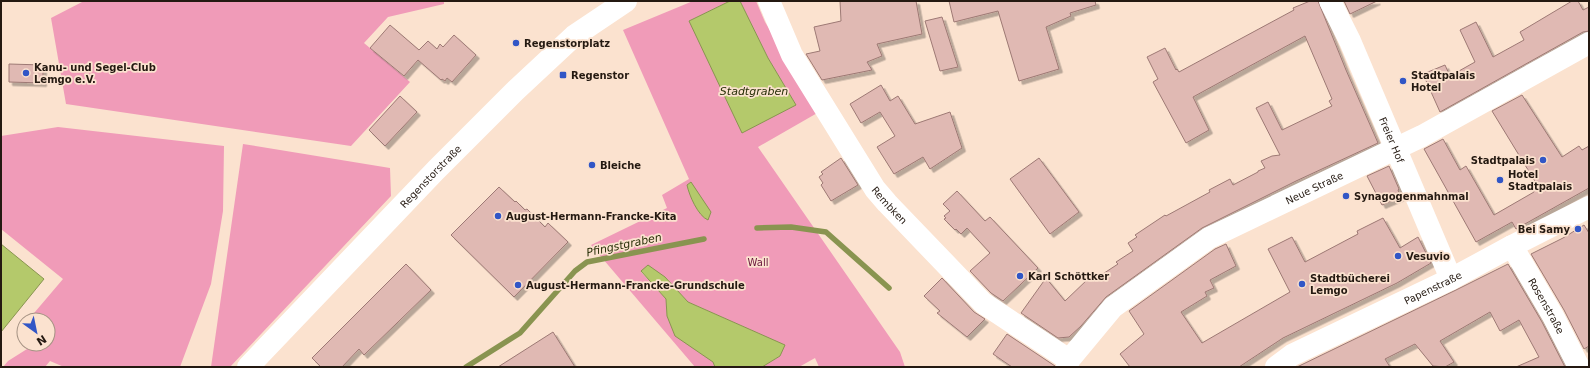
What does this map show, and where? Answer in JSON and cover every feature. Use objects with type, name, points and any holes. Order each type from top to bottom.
[{"type":"street","name":"Regenstorstraße","points":[[248,367],[436,170],[515,91],[574,36],[626,1]]},
{"type":"street","name":"Rembken","points":[[769,1],[792,55],[875,189],[983,303],[1068,364]]},
{"type":"street","name":"Freier Hof","points":[[1330,1],[1350,41],[1451,279]]},
{"type":"street","name":"Neue Straße","points":[[1068,364],[1113,307],[1209,238],[1396,149],[1449,122],[1589,43]]},
{"type":"street","name":"Papenstraße","points":[[1276,367],[1292,354],[1451,279],[1589,207]]},
{"type":"street","name":"Rosenstraße","points":[[1512,246],[1553,316],[1579,367]]},
{"type":"green space","points":[[84,1],[444,1],[444,4],[388,17],[364,43],[410,82],[351,146],[66,104],[51,18]]},
{"type":"green space","name":"Wall","points":[[693,1],[730,1],[689,21],[796,105],[768,58],[740,1],[756,1],[765,22],[819,112],[758,147],[900,352],[905,367],[819,367],[815,358],[799,367],[762,367],[780,356],[784,345],[688,302],[665,277],[641,272],[666,299],[667,316],[713,362],[715,367],[695,367],[591,245],[667,208],[662,195],[689,179],[623,30]]},
{"type":"green space","points":[[58,127],[224,146],[223,211],[211,284],[180,367],[64,367],[50,361],[45,367],[3,367],[8,361],[22,352],[56,352],[56,312],[35,312],[63,279],[1,229],[1,136]]},
{"type":"green space","points":[[243,144],[390,168],[391,196],[230,367],[211,367]]},
{"type":"water","name":"Stadtgraben","points":[[730,1],[740,1],[768,58],[796,105],[742,133],[689,21]]},
{"type":"water","points":[[691,182],[711,212],[708,220],[704,218],[697,210],[692,199],[687,185]]},
{"type":"water","points":[[1,244],[44,279],[1,332]]},
{"type":"water","points":[[648,265],[665,277],[688,302],[785,345],[780,356],[762,367],[715,367],[713,362],[675,336],[667,316],[666,299],[641,271]]},
{"type":"building","points":[[840,1],[916,1],[922,34],[877,44],[882,56],[867,62],[872,70],[822,80],[806,54],[820,51],[814,27],[841,21]]},
{"type":"building","points":[[949,1],[1095,1],[1096,5],[1070,13],[1071,16],[1046,27],[1059,69],[1019,81],[998,11],[954,22]]},
{"type":"building","points":[[1310,1],[1318,1],[1378,143],[1296,181],[1202,228],[1106,297],[1081,326],[1069,337],[1058,338],[1021,313],[1046,278],[1065,301],[1089,278],[1092,281],[1118,264],[1116,262],[1133,251],[1128,243],[1137,237],[1135,235],[1165,215],[1166,216],[1210,192],[1209,190],[1230,179],[1233,185],[1258,172],[1265,168],[1261,161],[1272,156],[1280,155],[1256,108],[1268,102],[1282,130],[1332,106],[1329,101],[1332,99],[1305,36],[1193,97],[1209,130],[1186,143],[1153,82],[1158,79],[1147,57],[1165,48],[1176,70],[1177,69],[1179,72],[1294,10],[1293,8]]},
{"type":"building","points":[[1344,1],[1377,1],[1350,14]]},
{"type":"building","points":[[1572,1],[1578,1],[1583,10],[1589,7],[1589,31],[1583,32],[1440,112],[1423,74],[1445,65],[1450,76],[1475,62],[1460,30],[1476,22],[1493,57],[1524,40],[1520,32]]},
{"type":"building","points":[[942,17],[958,67],[940,71],[925,21]]},
{"type":"building","points":[[390,25],[419,50],[428,41],[437,49],[440,44],[443,47],[454,35],[476,55],[452,82],[447,78],[445,81],[442,79],[441,80],[418,60],[404,76],[370,48]]},
{"type":"building","name":"Kanu- und Segel-Club Lemgo e.V.","points":[[9,64],[43,65],[43,83],[9,82]]},
{"type":"building","points":[[881,85],[890,101],[898,96],[915,124],[950,112],[962,148],[930,169],[923,157],[894,174],[877,147],[895,136],[880,112],[861,123],[850,104]]},
{"type":"building","points":[[1522,95],[1562,157],[1579,146],[1582,150],[1589,146],[1589,188],[1516,229],[1512,222],[1476,242],[1424,149],[1443,139],[1460,170],[1466,166],[1494,215],[1534,192],[1531,186],[1536,183],[1492,111]]},
{"type":"building","points":[[400,96],[417,112],[385,146],[369,130]]},
{"type":"building","points":[[841,158],[858,185],[831,201],[821,185],[823,183],[819,177],[823,174],[821,172]]},
{"type":"building","points":[[1039,158],[1079,212],[1050,234],[1010,179]]},
{"type":"building","points":[[1389,166],[1401,197],[1382,205],[1367,176]]},
{"type":"building","points":[[499,187],[525,210],[527,209],[545,227],[548,223],[568,242],[514,297],[451,235]]},
{"type":"building","points":[[957,191],[985,221],[990,217],[1038,268],[1003,301],[991,293],[970,271],[990,253],[967,228],[961,234],[944,219],[946,218],[944,216],[950,211],[943,204]]},
{"type":"building","points":[[1383,218],[1400,248],[1418,237],[1431,263],[1397,283],[1283,338],[1239,367],[1130,367],[1120,354],[1144,334],[1129,311],[1215,249],[1226,244],[1236,266],[1210,280],[1214,288],[1205,292],[1207,296],[1181,312],[1202,343],[1290,292],[1268,249],[1292,237],[1305,262],[1358,234],[1357,231]]},
{"type":"building","points":[[1584,225],[1589,233],[1589,346],[1584,349],[1564,310],[1531,254],[1563,238]]},
{"type":"building","points":[[406,264],[431,290],[364,355],[359,349],[342,367],[321,367],[312,358]]},
{"type":"building","points":[[1508,264],[1542,322],[1565,367],[1516,367],[1539,357],[1519,320],[1500,331],[1490,312],[1440,341],[1454,362],[1445,367],[1433,366],[1415,344],[1385,359],[1390,367],[1297,367],[1456,290]]},
{"type":"building","points":[[942,278],[974,312],[985,319],[967,337],[937,313],[940,311],[924,296]]},
{"type":"building","points":[[553,332],[575,367],[498,367]]},
{"type":"building","points":[[1007,334],[1055,367],[1012,367],[993,354]]},
{"type":"waterway","name":"Pfingstgraben","points":[[757,228],[791,227],[826,232],[889,288]]},
{"type":"waterway","name":"Pfingstgraben","points":[[466,367],[520,333],[575,271],[587,262],[704,239]]},
{"type":"place","name":"Regenstorplatz","points":[[516,43]]},
{"type":"place","name":"Kanu- und Segel-Club Lemgo e.V.","points":[[26,73]]},
{"type":"place","name":"Regenstor","points":[[563,75]]},
{"type":"place","name":"Stadtpalais Hotel","points":[[1403,81]]},
{"type":"place","name":"Stadtpalais","points":[[1543,160]]},
{"type":"place","name":"Bleiche","points":[[592,165]]},
{"type":"place","name":"Hotel Stadtpalais","points":[[1500,180]]},
{"type":"place","name":"Synagogenmahnmal","points":[[1346,196]]},
{"type":"place","name":"August-Hermann-Francke-Kita","points":[[498,216]]},
{"type":"place","name":"Bei Samy","points":[[1578,229]]},
{"type":"place","name":"Vesuvio","points":[[1398,256]]},
{"type":"place","name":"Karl Schöttker","points":[[1020,276]]},
{"type":"place","name":"Stadtbücherei Lemgo","points":[[1302,284]]},
{"type":"place","name":"August-Hermann-Francke-Grundschule","points":[[518,285]]}]
